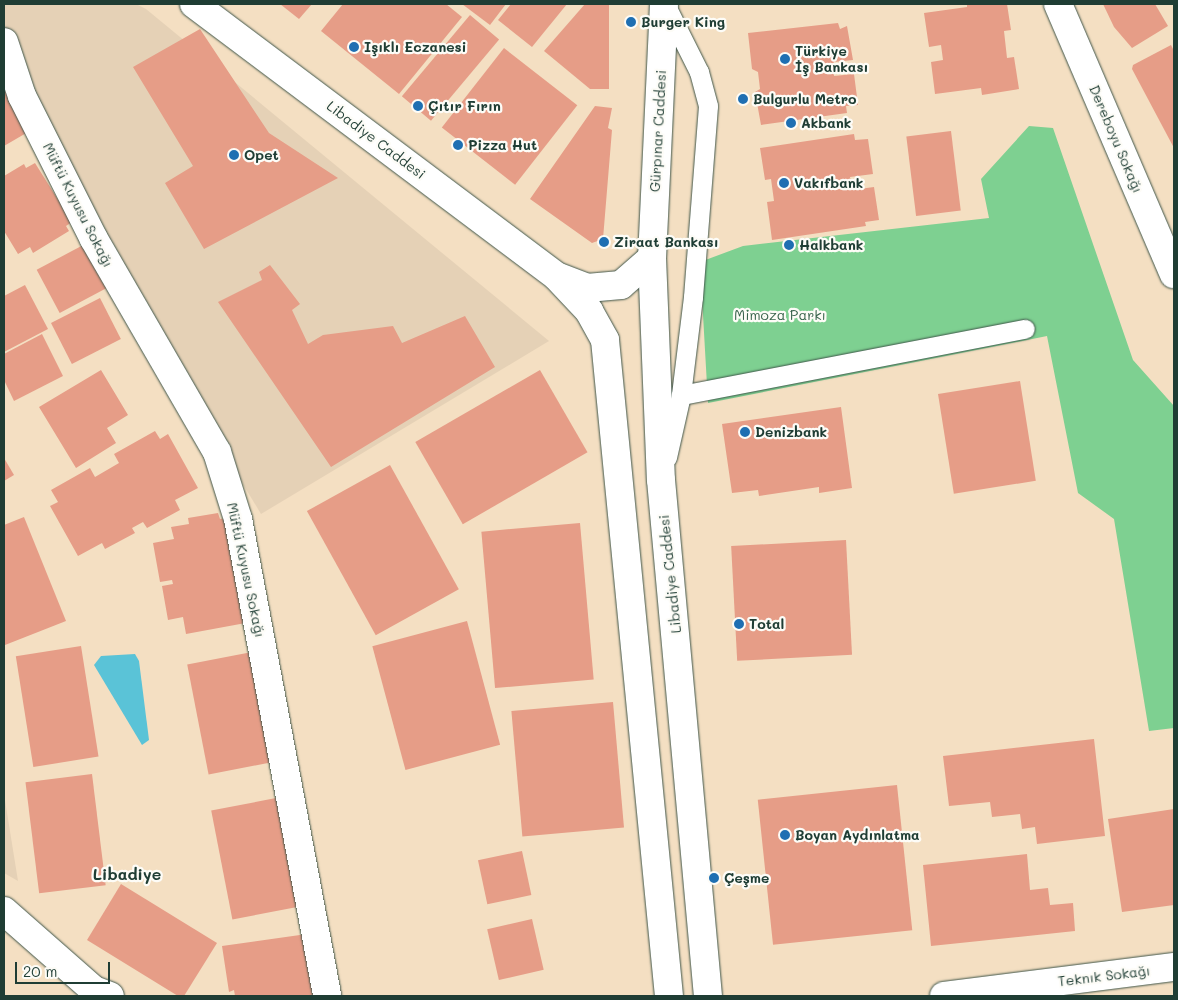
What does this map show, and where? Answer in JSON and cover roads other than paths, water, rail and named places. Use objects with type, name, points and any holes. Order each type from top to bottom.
[{"type":"main road","name":"Libadiye Caddesi","points":[[194,4],[557,277],[589,311],[605,340],[669,996]]},
{"type":"main road","name":"Gürpınar Caddesi","points":[[652,258],[664,4]]},
{"type":"main road","name":"Dereboyu Sokağı","points":[[1058,4],[1174,274]]},
{"type":"main road","name":"Müftü Kuyusu Sokağı","points":[[4,42],[22,96],[94,239],[217,452],[238,519],[327,996]]},
{"type":"main road","name":"Libadiye Caddesi","points":[[557,277],[587,288],[621,286],[652,258]]},
{"type":"main road","name":"Libadiye Caddesi","points":[[652,258],[661,480],[708,996]]},
{"type":"main road","points":[[4,911],[94,990],[110,996]]},
{"type":"main road","name":"Teknık Sokağı","points":[[944,996],[1174,967]]},
{"type":"lane","points":[[661,480],[681,396],[695,278],[708,106],[699,72],[664,4]]},
{"type":"lane","points":[[681,396],[1024,329]]},
{"type":"water","points":[[135,654],[139,661],[149,740],[142,745],[94,665],[101,656]]},
{"type":"place","name":"Burger King","points":[[631,22]]},
{"type":"place","name":"Işıklı Eczanesi","points":[[354,47]]},
{"type":"place","name":"Türkiye İş Bankası","points":[[785,59]]},
{"type":"place","name":"Bulgurlu Metro","points":[[743,99]]},
{"type":"place","name":"Çıtır Fırın","points":[[418,106]]},
{"type":"place","name":"Akbank","points":[[791,123]]},
{"type":"place","name":"Pizza Hut","points":[[458,145]]},
{"type":"place","name":"Opet","points":[[234,155]]},
{"type":"place","name":"Vakıfbank","points":[[784,183]]},
{"type":"place","name":"Ziraat Bankası","points":[[604,242]]},
{"type":"place","name":"Halkbank","points":[[789,245]]},
{"type":"place","name":"Denizbank","points":[[745,432]]},
{"type":"place","name":"Total","points":[[739,624]]},
{"type":"place","name":"Boyan Aydınlatma","points":[[785,835]]},
{"type":"place","name":"Çeşme","points":[[714,878]]},
{"type":"district","name":"Libadiye","points":[[127,874]]},
{"type":"park label","name":"Mimoza Parkı","points":[[780,315]]}]
